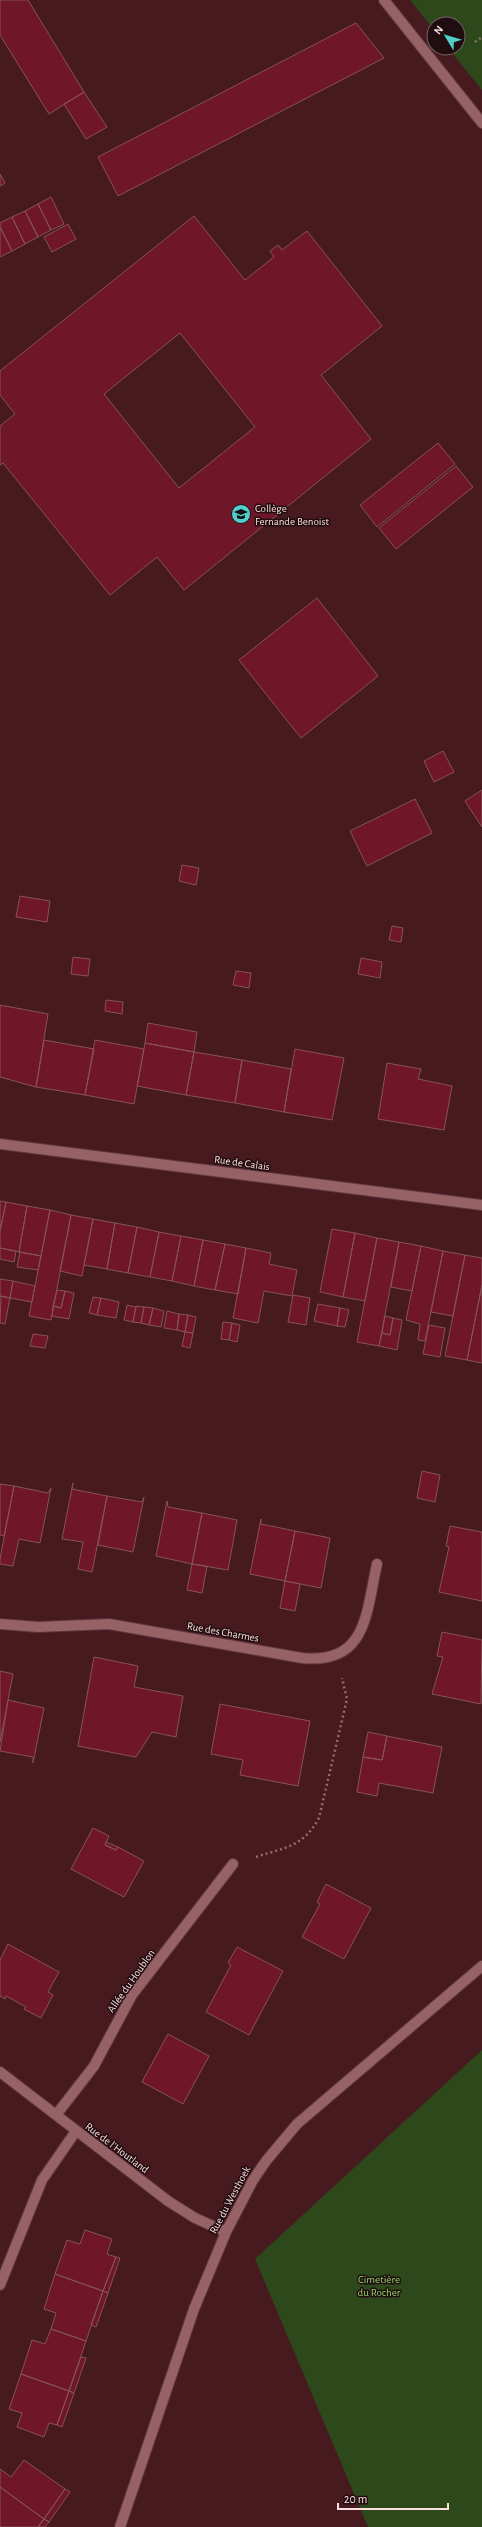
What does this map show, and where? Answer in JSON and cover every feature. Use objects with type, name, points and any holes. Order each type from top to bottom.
[{"type":"street","points":[[384,0],[482,123]]},
{"type":"street","name":"Rue de Calais","points":[[0,1144],[482,1205]]},
{"type":"street","points":[[337,1656],[356,1640],[363,1627],[377,1564]]},
{"type":"street","name":"Rue des Charmes","points":[[0,1624],[38,1627],[109,1624],[302,1658],[324,1659],[337,1656]]},
{"type":"street","name":"Allée du Houblon","points":[[56,2116],[94,2066],[132,1995],[233,1864]]},
{"type":"street","name":"Rue du Westhoek","points":[[120,2527],[194,2309],[226,2232],[266,2161],[297,2124],[482,1966]]},
{"type":"street","name":"Rue de l'Houtland","points":[[0,2072],[182,2211],[226,2232]]},
{"type":"street","points":[[0,2285],[42,2180],[76,2131]]},
{"type":"path","points":[[475,42],[482,37]]},
{"type":"path","points":[[233,1864],[291,1847],[311,1833],[319,1818],[347,1699],[337,1656]]},
{"type":"green space","points":[[410,0],[482,0],[482,90],[454,56],[466,56],[466,16],[426,16],[426,20]]},
{"type":"green space","name":"Cimetière du Rocher","points":[[482,2050],[482,2527],[368,2527],[255,2259]]},
{"type":"building","points":[[0,0],[28,0],[84,92],[49,114],[0,35]]},
{"type":"building","points":[[356,23],[384,58],[118,196],[98,157]]},
{"type":"building","points":[[84,92],[107,127],[86,139],[64,104]]},
{"type":"building","points":[[0,174],[5,183],[0,186]]},
{"type":"building","points":[[51,197],[64,224],[51,230],[38,204]]},
{"type":"building","points":[[38,204],[51,230],[38,237],[25,211]]},
{"type":"building","points":[[25,211],[38,237],[25,244],[12,217]]},
{"type":"building","points":[[194,216],[245,280],[274,257],[270,251],[278,245],[282,250],[307,231],[382,326],[321,375],[371,439],[184,590],[157,557],[110,595],[3,463],[0,465],[0,426],[15,414],[0,395],[0,371]],"holes":[[[180,333],[255,427],[179,488],[104,394]]]},
{"type":"building","points":[[12,217],[25,244],[12,251],[0,227],[0,223]]},
{"type":"building","points":[[68,224],[76,239],[52,252],[44,237]]},
{"type":"building","points":[[0,227],[12,251],[0,257]]},
{"type":"building","points":[[438,443],[455,464],[377,527],[360,505]]},
{"type":"building","points":[[456,466],[473,487],[396,549],[379,528]]},
{"type":"building","points":[[317,598],[378,676],[301,738],[239,660]]},
{"type":"building","points":[[443,751],[454,772],[434,782],[424,761]]},
{"type":"building","points":[[482,790],[482,827],[465,801]]},
{"type":"building","points":[[415,799],[432,833],[367,866],[350,831]]},
{"type":"building","points":[[182,865],[199,868],[196,885],[179,881]]},
{"type":"building","points":[[20,896],[50,901],[47,922],[16,917]]},
{"type":"building","points":[[392,926],[403,928],[401,942],[389,940]]},
{"type":"building","points":[[73,957],[90,959],[88,976],[71,974]]},
{"type":"building","points":[[361,958],[382,962],[380,978],[358,974]]},
{"type":"building","points":[[236,971],[251,973],[249,988],[233,985]]},
{"type":"building","points":[[106,1000],[123,1002],[122,1014],[105,1011]]},
{"type":"building","points":[[0,1005],[48,1014],[36,1087],[0,1077]]},
{"type":"building","points":[[148,1023],[197,1032],[194,1052],[145,1043]]},
{"type":"building","points":[[44,1040],[94,1049],[85,1095],[36,1087]]},
{"type":"building","points":[[95,1040],[144,1049],[134,1104],[85,1095]]},
{"type":"building","points":[[145,1043],[194,1052],[186,1095],[137,1086]]},
{"type":"building","points":[[295,1049],[344,1058],[332,1120],[284,1112]]},
{"type":"building","points":[[194,1052],[242,1060],[235,1103],[186,1095]]},
{"type":"building","points":[[242,1060],[291,1069],[284,1112],[235,1103]]},
{"type":"building","points":[[387,1063],[421,1069],[418,1079],[452,1086],[444,1130],[378,1119]]},
{"type":"building","points":[[0,1201],[6,1202],[0,1231]]},
{"type":"building","points":[[6,1202],[27,1206],[19,1252],[0,1248],[0,1231]]},
{"type":"building","points":[[27,1206],[50,1210],[41,1256],[19,1252]]},
{"type":"building","points":[[50,1210],[71,1215],[51,1320],[29,1316]]},
{"type":"building","points":[[71,1215],[93,1219],[82,1276],[60,1271]]},
{"type":"building","points":[[93,1219],[115,1223],[107,1269],[84,1265]]},
{"type":"building","points":[[115,1223],[137,1227],[128,1273],[107,1269]]},
{"type":"building","points":[[137,1227],[159,1232],[150,1277],[128,1273]]},
{"type":"building","points":[[332,1229],[355,1233],[343,1297],[320,1292]]},
{"type":"building","points":[[159,1232],[181,1236],[172,1281],[150,1277]]},
{"type":"building","points":[[355,1233],[377,1238],[365,1301],[343,1297]]},
{"type":"building","points":[[181,1236],[203,1240],[194,1286],[172,1281]]},
{"type":"building","points":[[377,1238],[399,1242],[379,1346],[357,1342]]},
{"type":"building","points":[[203,1240],[225,1244],[215,1290],[194,1286]]},
{"type":"building","points":[[399,1242],[421,1246],[412,1291],[391,1287]]},
{"type":"building","points":[[225,1244],[246,1248],[238,1294],[215,1290]]},
{"type":"building","points":[[421,1246],[443,1251],[425,1341],[418,1340],[420,1324],[406,1320]]},
{"type":"building","points":[[0,1248],[16,1251],[14,1262],[0,1259]]},
{"type":"building","points":[[246,1248],[271,1253],[269,1264],[297,1270],[292,1296],[264,1291],[258,1323],[233,1318]]},
{"type":"building","points":[[443,1251],[465,1255],[453,1316],[431,1312]]},
{"type":"building","points":[[20,1252],[41,1256],[38,1270],[17,1267]]},
{"type":"building","points":[[465,1255],[482,1258],[482,1285],[467,1360],[445,1356]]},
{"type":"building","points":[[0,1279],[13,1281],[10,1298],[0,1296]]},
{"type":"building","points":[[13,1281],[35,1286],[32,1302],[10,1298]]},
{"type":"building","points":[[482,1285],[482,1363],[467,1360]]},
{"type":"building","points":[[57,1290],[65,1291],[61,1308],[53,1306]]},
{"type":"building","points":[[65,1291],[74,1293],[69,1319],[52,1316],[53,1306],[61,1308]]},
{"type":"building","points":[[293,1295],[310,1298],[306,1325],[288,1322]]},
{"type":"building","points":[[1,1296],[10,1298],[5,1324],[0,1323]]},
{"type":"building","points":[[93,1297],[101,1298],[97,1315],[89,1313]]},
{"type":"building","points":[[101,1298],[119,1302],[116,1318],[97,1315]]},
{"type":"building","points":[[318,1304],[340,1308],[337,1326],[314,1321]]},
{"type":"building","points":[[127,1305],[136,1307],[133,1322],[124,1320]]},
{"type":"building","points":[[136,1306],[144,1307],[141,1323],[133,1322]]},
{"type":"building","points":[[144,1307],[153,1308],[149,1325],[141,1323]]},
{"type":"building","points":[[153,1308],[164,1311],[161,1327],[149,1325]]},
{"type":"building","points":[[340,1308],[349,1310],[345,1327],[337,1326]]},
{"type":"building","points":[[167,1311],[179,1314],[177,1330],[164,1328]]},
{"type":"building","points":[[179,1314],[188,1315],[185,1332],[177,1330]]},
{"type":"building","points":[[188,1315],[196,1317],[193,1333],[185,1332]]},
{"type":"building","points":[[385,1316],[393,1318],[390,1335],[382,1333]]},
{"type":"building","points":[[393,1318],[402,1320],[397,1350],[379,1346],[382,1333],[390,1335]]},
{"type":"building","points":[[223,1322],[232,1323],[229,1340],[221,1339]]},
{"type":"building","points":[[232,1323],[240,1325],[237,1342],[229,1340]]},
{"type":"building","points":[[429,1325],[445,1328],[440,1357],[423,1354]]},
{"type":"building","points":[[185,1332],[193,1333],[190,1348],[182,1346]]},
{"type":"building","points":[[33,1334],[48,1336],[45,1348],[30,1346]]},
{"type":"building","points":[[422,1471],[440,1475],[435,1502],[417,1498]]},
{"type":"building","points":[[73,1483],[72,1489],[107,1496],[92,1572],[78,1569],[83,1542],[62,1539]]},
{"type":"building","points":[[0,1484],[14,1486],[4,1536],[0,1535]]},
{"type":"building","points":[[14,1486],[48,1493],[51,1488],[40,1543],[19,1539],[13,1566],[0,1564],[0,1559]]},
{"type":"building","points":[[107,1496],[142,1502],[144,1497],[133,1552],[98,1545]]},
{"type":"building","points":[[167,1501],[168,1507],[202,1513],[192,1564],[156,1556]]},
{"type":"building","points":[[202,1513],[237,1520],[228,1570],[192,1564]]},
{"type":"building","points":[[261,1519],[261,1524],[295,1531],[285,1581],[250,1574]]},
{"type":"building","points":[[450,1526],[482,1532],[482,1601],[439,1592],[449,1547],[446,1546]]},
{"type":"building","points":[[295,1531],[330,1538],[321,1588],[285,1581]]},
{"type":"building","points":[[192,1564],[207,1566],[202,1593],[187,1590]]},
{"type":"building","points":[[285,1581],[300,1584],[295,1611],[280,1608]]},
{"type":"building","points":[[442,1632],[482,1640],[481,1704],[432,1694],[443,1657],[437,1656]]},
{"type":"building","points":[[94,1657],[138,1666],[134,1687],[183,1696],[176,1737],[152,1732],[136,1757],[78,1746]]},
{"type":"building","points":[[0,1671],[13,1674],[0,1742]]},
{"type":"building","points":[[8,1700],[44,1708],[33,1763],[33,1757],[0,1751]]},
{"type":"building","points":[[220,1704],[310,1721],[298,1786],[240,1775],[243,1760],[211,1754]]},
{"type":"building","points":[[368,1732],[387,1736],[382,1760],[363,1757]]},
{"type":"building","points":[[387,1736],[442,1747],[433,1793],[379,1783],[377,1796],[357,1792],[363,1757],[382,1760]]},
{"type":"building","points":[[93,1828],[109,1836],[105,1845],[116,1850],[118,1847],[144,1861],[124,1897],[71,1869]]},
{"type":"building","points":[[106,1842],[118,1847],[116,1850],[105,1845]]},
{"type":"building","points":[[326,1884],[371,1908],[344,1959],[302,1937],[320,1904],[317,1902]]},
{"type":"building","points":[[8,1944],[59,1972],[48,1992],[53,1995],[41,2018],[24,2009],[26,2007],[6,1996],[5,1999],[0,1996],[0,1960]]},
{"type":"building","points":[[237,1947],[283,1971],[249,2035],[206,2012],[231,1965],[228,1963]]},
{"type":"building","points":[[168,2034],[209,2056],[183,2104],[142,2082]]},
{"type":"building","points":[[85,2230],[112,2239],[107,2254],[116,2257],[103,2291],[55,2274],[67,2240],[80,2244]]},
{"type":"building","points":[[116,2257],[120,2258],[108,2293],[103,2291]]},
{"type":"building","points":[[55,2274],[103,2291],[86,2341],[51,2329],[56,2313],[44,2309]]},
{"type":"building","points":[[103,2291],[108,2293],[96,2327],[91,2325]]},
{"type":"building","points":[[51,2329],[86,2341],[69,2391],[21,2374],[32,2340],[45,2344]]},
{"type":"building","points":[[81,2357],[86,2358],[74,2393],[69,2391]]},
{"type":"building","points":[[21,2374],[69,2391],[57,2425],[49,2423],[44,2437],[17,2427],[22,2413],[9,2409]]},
{"type":"building","points":[[69,2391],[74,2393],[62,2427],[57,2425]]},
{"type":"building","points":[[24,2460],[65,2489],[44,2519],[0,2487],[0,2469],[11,2477]]},
{"type":"building","points":[[0,2487],[44,2519],[38,2527],[0,2527]]},
{"type":"building","points":[[65,2489],[70,2492],[49,2522],[44,2519]]},
{"type":"building","points":[[44,2519],[49,2522],[45,2527],[38,2527]]},
{"type":"place","name":"Collège Fernande Benoist","points":[[241,514]]}]
